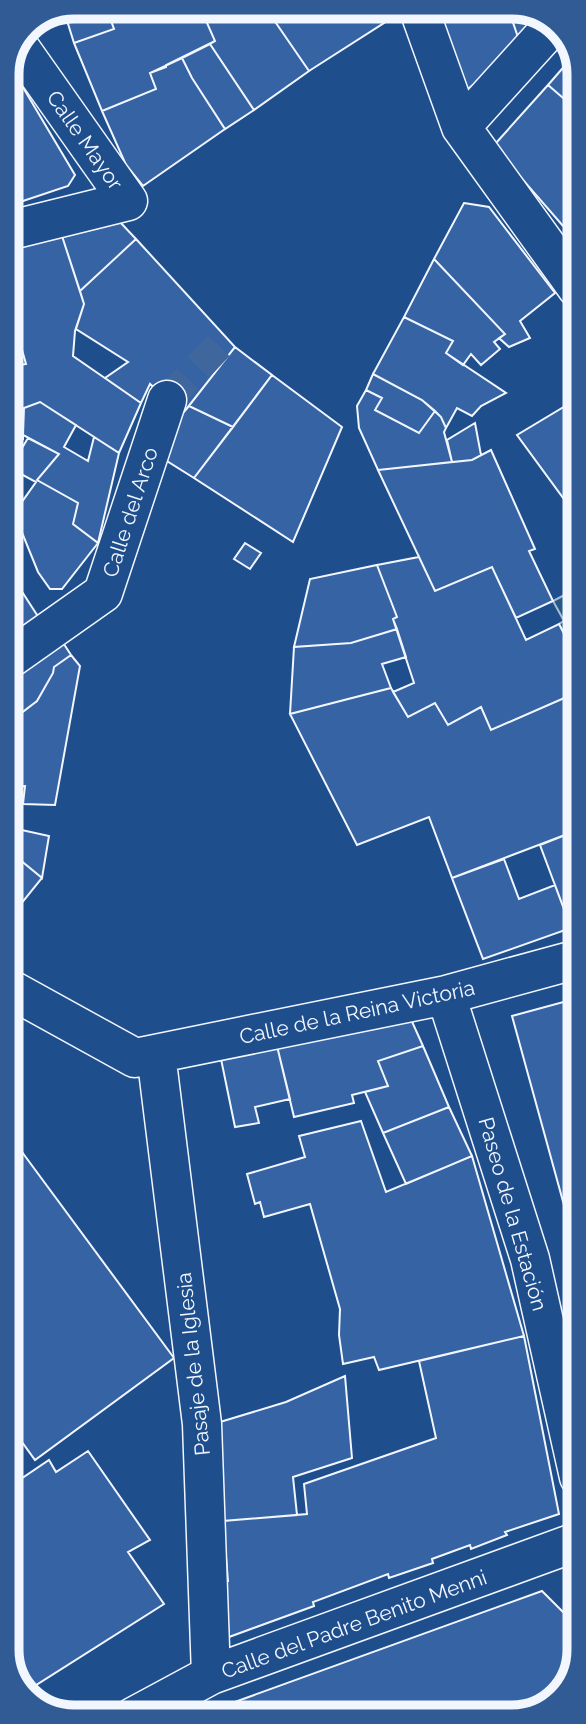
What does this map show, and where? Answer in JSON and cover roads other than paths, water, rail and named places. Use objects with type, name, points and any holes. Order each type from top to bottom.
[{"type":"street","points":[[422,19],[461,127],[567,274]]},
{"type":"street","points":[[461,127],[547,32]]},
{"type":"street","name":"Calle Mayor","points":[[19,228],[128,201],[23,52]]},
{"type":"street","name":"Calle del Arco","points":[[19,652],[103,593],[167,400]]},
{"type":"street","name":"Calle de la Reina Victoria","points":[[146,1056],[446,995],[567,962]]},
{"type":"street","points":[[19,993],[146,1056]]},
{"type":"street","name":"Paseo de la Estación","points":[[446,995],[530,1259],[567,1424]]},
{"type":"street","name":"Pasaje de la Iglesia","points":[[146,1056],[202,1424],[211,1675]]},
{"type":"street","name":"Calle del Padre Benito Menni","points":[[155,1705],[211,1675],[567,1546]]},
{"type":"tunnel","points":[[167,400],[226,338]]}]
